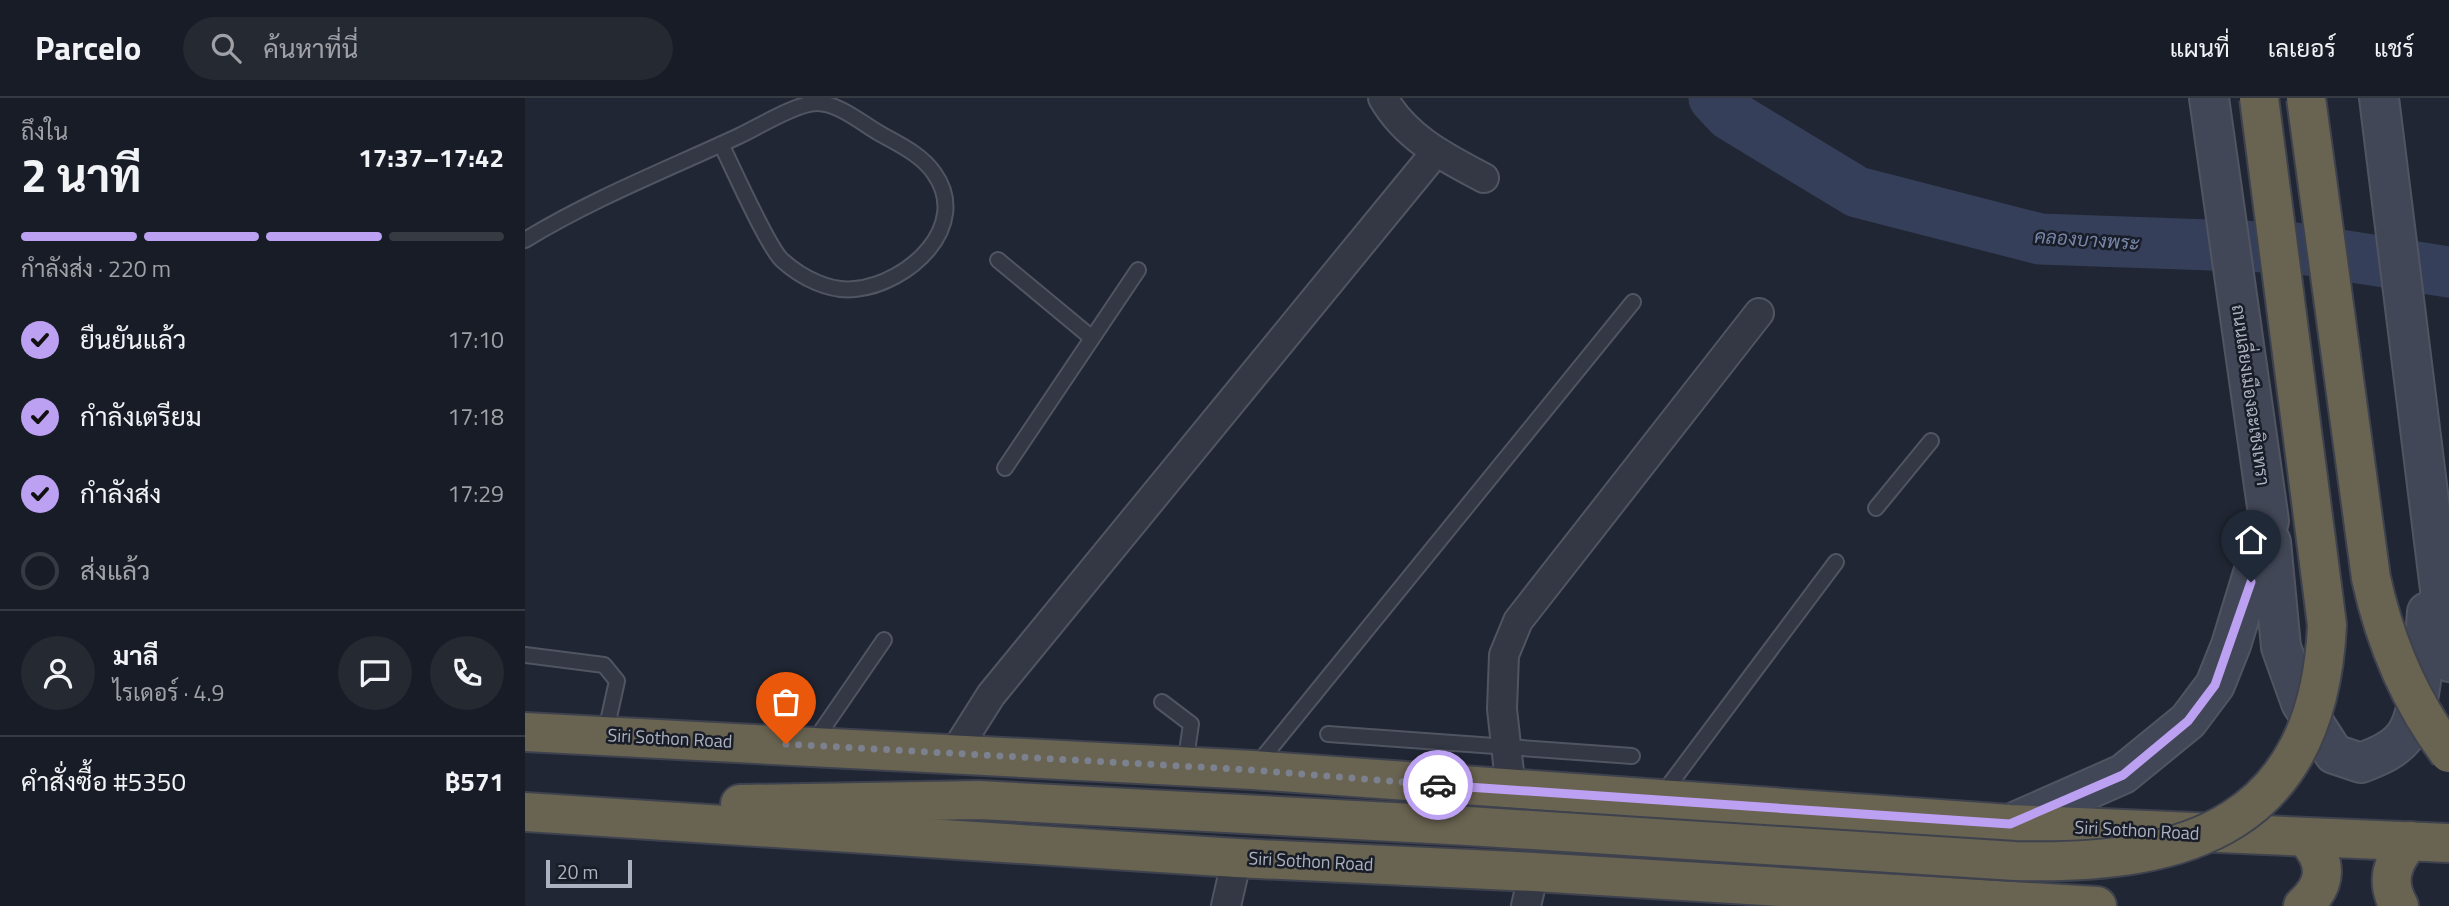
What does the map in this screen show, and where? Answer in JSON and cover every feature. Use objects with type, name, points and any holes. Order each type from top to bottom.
[{"type":"highway","points":[[540,813],[769,803],[967,800],[1468,826],[2015,861],[2086,861],[2147,855],[2177,846],[2233,819],[2278,779],[2309,728],[2325,666],[2327,625],[2259,98]]},
{"type":"highway","points":[[2306,98],[2371,578],[2381,620],[2406,687],[2449,753]]},
{"type":"highway","name":"Siri Sothon Road","points":[[525,732],[955,752],[1253,770],[1657,801],[2010,824],[2449,843]]},
{"type":"highway","name":"Siri Sothon Road","points":[[540,813],[1237,858],[1530,889],[2097,906]]},
{"type":"highway","points":[[2303,906],[2315,895],[2322,874],[2316,849],[2305,837]]},
{"type":"highway","points":[[2399,906],[2391,876],[2398,855],[2410,841]]},
{"type":"main road","name":"ถนนเลี่ยงเมืองฉะเชิงเทรา","points":[[2010,824],[2123,775],[2188,721],[2215,685],[2269,521],[2209,98]]},
{"type":"main road","points":[[2379,101],[2447,645]]},
{"type":"main road","points":[[2269,521],[2281,647],[2301,703],[2334,754],[2361,763],[2387,752],[2404,737],[2414,711],[2423,657],[2434,534]]},
{"type":"street","points":[[1383,98],[1399,120],[1435,153],[1484,178]]},
{"type":"street","points":[[955,752],[991,695],[1435,153]]},
{"type":"street","points":[[1511,790],[1502,709],[1504,655],[1518,621],[1759,313]]},
{"type":"street","points":[[1226,906],[1237,858]]},
{"type":"lane","points":[[525,240],[565,218],[721,144],[817,103],[836,109],[915,154],[935,173],[948,204],[943,232],[915,264],[882,282],[854,289],[816,284],[781,260],[721,144]]},
{"type":"lane","points":[[998,260],[1091,338]]},
{"type":"lane","points":[[1005,468],[1138,270]]},
{"type":"lane","points":[[1253,770],[1633,302]]},
{"type":"lane","points":[[1876,508],[1931,441]]},
{"type":"lane","points":[[1657,801],[1836,562]]},
{"type":"lane","points":[[811,745],[884,640]]},
{"type":"lane","points":[[525,655],[604,665],[612,671],[617,681],[604,735]]},
{"type":"lane","points":[[1162,702],[1191,724],[1185,766]]},
{"type":"lane","points":[[1328,734],[1632,756]]},
{"type":"waterway","name":"คลองบางพระ","points":[[1714,98],[1730,115],[1857,192],[2040,239],[2295,248],[2449,272]]},
{"type":"way so far","points":[[786,744],[1253,770],[1438,785]]},
{"type":"route","points":[[1438,785],[2010,824],[2123,775],[2188,721],[2215,685],[2251,582]]}]
